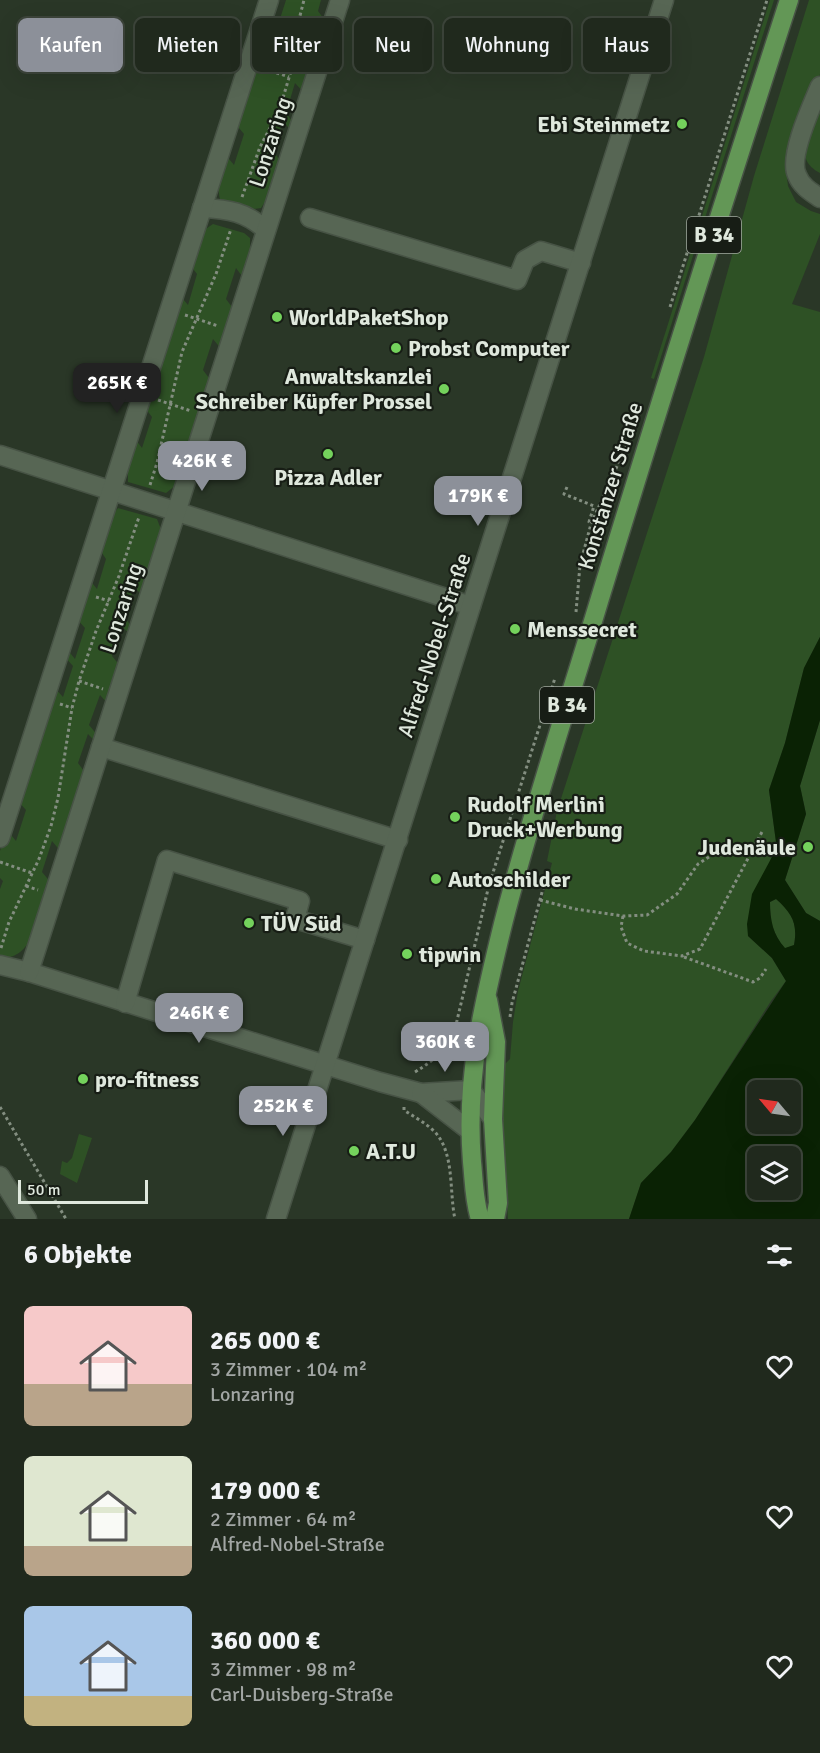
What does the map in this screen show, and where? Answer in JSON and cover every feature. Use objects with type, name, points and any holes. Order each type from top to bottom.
[{"type":"main road","name":"Konstanzer Straße","points":[[480,1219],[476,1207],[470,1131],[471,1090],[476,1043],[486,990],[513,884],[613,553],[789,0]]},
{"type":"main road","name":"Konstanzer Straße","points":[[486,990],[496,1042],[493,1119],[498,1203],[495,1219]]},
{"type":"street","name":"Lonzaring","points":[[0,838],[268,0]]},
{"type":"street","name":"Lonzaring","points":[[29,972],[340,0]]},
{"type":"street","name":"Alfred-Nobel-Straße","points":[[276,1219],[664,0]]},
{"type":"street","points":[[820,86],[795,153],[796,174],[805,187],[820,198]]},
{"type":"street","name":"Lonzaring","points":[[202,208],[220,208],[237,212],[254,219],[266,230]]},
{"type":"street","points":[[310,218],[517,280],[525,260],[541,251],[581,263]]},
{"type":"street","points":[[0,454],[471,606]]},
{"type":"street","points":[[101,747],[398,840]]},
{"type":"street","points":[[125,1003],[167,860],[300,901],[295,919],[365,940]]},
{"type":"street","points":[[0,965],[421,1092],[471,1090],[493,1119]]},
{"type":"street","points":[[421,1092],[470,1131]]},
{"type":"street","points":[[0,1176],[27,1219]]},
{"type":"path","points":[[0,952],[13,913],[39,859],[51,826],[79,681],[96,631],[119,576],[157,463],[182,352],[216,274],[256,156],[279,111],[289,76],[294,39],[304,0]]},
{"type":"path","points":[[248,63],[289,76]]},
{"type":"path","points":[[169,310],[234,333]]},
{"type":"path","points":[[142,395],[207,416]]},
{"type":"path","points":[[567,487],[564,494],[594,506],[589,522],[591,524]]},
{"type":"path","points":[[79,681],[118,694]]},
{"type":"path","points":[[682,956],[700,949],[763,830]]},
{"type":"path","points":[[540,900],[575,909],[623,916],[647,915],[677,894],[698,864],[712,855],[731,855]]},
{"type":"path","points":[[0,862],[32,873]]},
{"type":"path","points":[[509,1025],[512,1003],[547,873]]},
{"type":"path","points":[[623,916],[621,927],[627,942],[644,951],[682,956],[753,982],[760,978],[766,969]]},
{"type":"path","points":[[0,1107],[66,1219]]},
{"type":"shaded area","points":[[286,0],[321,0],[318,11],[323,18],[280,18]]},
{"type":"shaded area","points":[[770,0],[774,0],[654,379],[651,378]]},
{"type":"shaded area","points":[[809,0],[820,0],[820,74],[787,153],[786,170],[788,186],[796,202],[820,214],[820,234],[792,304],[820,312],[820,637],[804,668],[785,743],[769,790],[776,842],[748,936],[772,958],[786,981],[695,1120],[671,1152],[641,1183],[629,1219],[508,1219],[501,1113],[501,1065],[510,1059],[518,991],[552,863],[547,861],[557,811],[704,357],[754,176]]},
{"type":"shaded area","points":[[252,65],[252,72],[312,72],[305,94],[295,83],[286,113],[295,125],[292,132],[283,121],[273,151],[282,163],[272,191],[261,208],[254,209],[220,199],[219,176],[225,154],[234,165],[244,134],[234,122]]},
{"type":"shaded area","points":[[820,106],[820,173],[808,163],[806,148]]},
{"type":"shaded area","points":[[213,224],[244,233],[250,238],[250,263],[245,280],[236,268],[226,299],[235,311],[222,350],[213,339],[203,370],[212,382],[176,485],[166,493],[128,482],[128,460],[133,436],[142,448],[152,417],[143,405],[178,293],[188,305],[197,274],[188,262],[204,230]]},
{"type":"shaded area","points":[[118,508],[157,519],[162,532],[144,597],[134,587],[124,617],[134,629],[131,635],[121,626],[112,656],[121,667],[109,705],[100,695],[89,725],[99,737],[97,743],[88,734],[78,763],[87,775],[62,853],[52,841],[42,872],[52,884],[40,919],[35,932],[20,952],[11,957],[0,957],[0,889],[3,881],[0,878],[0,851],[7,830],[16,841],[26,810],[17,800],[53,686],[63,697],[73,666],[64,656],[66,648],[75,659],[85,628],[76,618],[88,578],[97,589],[106,559],[98,547],[111,517]]},
{"type":"shaded area","points":[[820,637],[820,720],[800,786],[806,814],[785,880],[806,913],[820,921],[820,1219],[629,1219],[641,1183],[671,1152],[695,1120],[786,981],[772,958],[748,936],[747,924],[752,894],[773,855],[776,842],[769,790],[785,743],[804,668]],"holes":[[[776,899],[790,914],[795,931],[794,945],[785,948],[775,932],[770,902]]]},
{"type":"shaded area","name":"Judenäule","points":[[820,720],[820,921],[806,913],[785,880],[806,814],[800,786]]},
{"type":"shaded area","points":[[776,899],[790,914],[794,924],[794,945],[785,949],[777,938],[771,921],[770,902]]},
{"type":"shaded area","points":[[79,1134],[92,1138],[77,1183],[60,1174],[62,1161],[67,1163],[72,1158]]},
{"type":"place","name":"Ebi Steinmetz","points":[[682,124]]},
{"type":"place","name":"WorldPaketShop","points":[[277,317]]},
{"type":"place","name":"Probst Computer","points":[[396,348]]},
{"type":"place","name":"Anwaltskanzlei Schreiber Küpfer Prossel","points":[[444,389]]},
{"type":"place","name":"Pizza Adler","points":[[328,454]]},
{"type":"place","name":"Menssecret","points":[[515,629]]},
{"type":"place","name":"Rudolf Merlini Druck+Werbung","points":[[455,817]]},
{"type":"place","name":"Judenäule","points":[[808,847]]},
{"type":"place","name":"Autoschilder","points":[[436,879]]},
{"type":"place","name":"TÜV Süd","points":[[249,923]]},
{"type":"place","name":"tipwin","points":[[407,954]]},
{"type":"place","name":"pro-fitness","points":[[83,1079]]},
{"type":"place","name":"A.T.U","points":[[354,1151]]}]
